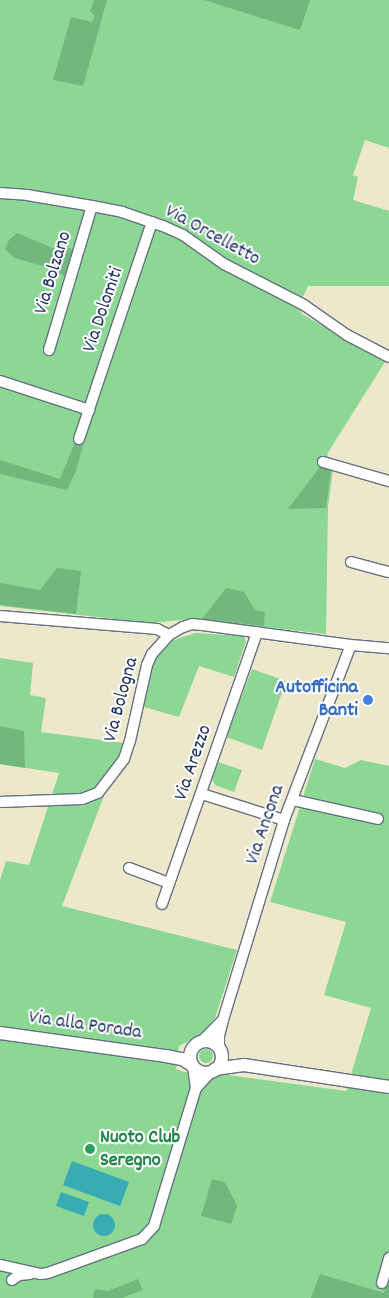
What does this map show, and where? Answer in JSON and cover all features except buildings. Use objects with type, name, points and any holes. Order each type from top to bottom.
[{"type":"street","name":"Via Orcelletto","points":[[0,193],[27,194],[92,206],[152,222],[183,235],[224,264],[304,306],[354,339],[389,357]]},
{"type":"street","name":"Via Bolzano","points":[[49,350],[92,206]]},
{"type":"street","name":"Via Dolomiti","points":[[79,439],[152,222]]},
{"type":"street","points":[[0,381],[89,410]]},
{"type":"street","points":[[323,462],[389,481]]},
{"type":"street","points":[[351,562],[389,572]]},
{"type":"street","points":[[0,616],[157,628],[169,635],[192,624],[351,645],[389,648]]},
{"type":"street","name":"Via Arezzo","points":[[162,904],[257,632]]},
{"type":"street","name":"Via Bologna","points":[[0,802],[82,799],[98,793],[124,759],[148,665],[152,654],[169,635]]},
{"type":"street","name":"Via Ancona","points":[[220,1051],[219,1036],[223,1020],[284,820],[351,645]]},
{"type":"street","points":[[202,794],[284,820]]},
{"type":"street","points":[[293,800],[378,819]]},
{"type":"street","points":[[129,868],[169,883]]},
{"type":"street","name":"Via Ancona","points":[[199,1043],[223,1020]]},
{"type":"street","name":"Via alla Porada","points":[[0,1033],[166,1056],[182,1059],[193,1066]]},
{"type":"street","points":[[12,1280],[19,1275],[41,1274],[75,1265],[142,1239],[154,1226],[196,1088],[190,1054],[199,1043],[214,1043],[220,1051],[244,1065]]},
{"type":"street","name":"Via alla Porada","points":[[166,1056],[199,1043]]},
{"type":"street","points":[[196,1088],[221,1062],[220,1051]]},
{"type":"street","points":[[193,1066],[201,1072],[244,1065],[389,1087]]},
{"type":"street","points":[[382,1283],[389,1258]]},
{"type":"street","points":[[0,1264],[41,1274]]},
{"type":"green space","points":[[0,0],[389,0],[389,148],[365,140],[353,175],[358,177],[353,200],[389,211],[389,286],[308,286],[299,306],[302,314],[385,362],[327,454],[333,470],[328,507],[326,634],[192,619],[150,623],[0,606]]},
{"type":"green space","points":[[94,0],[107,0],[83,86],[53,80],[71,17],[92,22],[95,16],[90,11]]},
{"type":"green space","points":[[204,0],[310,0],[300,30]]},
{"type":"green space","points":[[17,233],[55,249],[70,248],[73,252],[66,277],[53,269],[15,258],[5,249],[9,240]]},
{"type":"green space","points":[[76,440],[84,442],[76,471],[67,490],[0,474],[0,460],[60,479]]},
{"type":"green space","points":[[322,464],[330,466],[331,470],[326,508],[288,509]]},
{"type":"green space","points":[[57,568],[81,571],[76,614],[0,605],[0,583],[40,590]]},
{"type":"green space","points":[[226,588],[244,592],[255,610],[265,612],[264,626],[202,619]]},
{"type":"green space","points":[[195,633],[244,636],[246,641],[234,677],[199,666],[179,717],[144,707],[150,674],[157,655],[174,640]]},
{"type":"green space","points":[[0,658],[33,663],[30,695],[46,698],[41,732],[124,743],[62,906],[237,950],[215,1018],[200,1035],[179,1046],[176,1069],[184,1072],[221,1074],[346,1091],[371,1008],[324,995],[346,922],[270,902],[315,759],[345,768],[361,760],[389,766],[389,1298],[0,1298],[0,880],[6,861],[29,865],[59,773],[0,764]]},
{"type":"green space","points":[[252,669],[286,681],[262,750],[226,737]]},
{"type":"green space","points":[[0,726],[24,731],[25,768],[0,764]]},
{"type":"green space","points":[[218,762],[242,770],[234,792],[215,785],[212,779]]},
{"type":"green space","points":[[203,1049],[209,1049],[213,1056],[209,1063],[203,1063],[199,1059],[199,1053]]},
{"type":"green space","points":[[212,1179],[225,1182],[237,1206],[231,1224],[201,1216]]},
{"type":"green space","points":[[320,1274],[384,1293],[389,1277],[389,1298],[311,1298]]},
{"type":"green space","points":[[138,1279],[143,1290],[122,1298],[93,1298],[95,1289],[108,1291]]},
{"type":"water","points":[[72,1161],[129,1182],[120,1206],[63,1185]]},
{"type":"water","points":[[61,1192],[89,1202],[84,1216],[56,1206]]},
{"type":"water","points":[[104,1214],[112,1217],[115,1225],[112,1233],[104,1236],[96,1233],[93,1225],[96,1217]]},
{"type":"place","name":"Autofficina Banti","points":[[368,700]]},
{"type":"place","name":"Nuoto Club Seregno","points":[[90,1149]]}]
